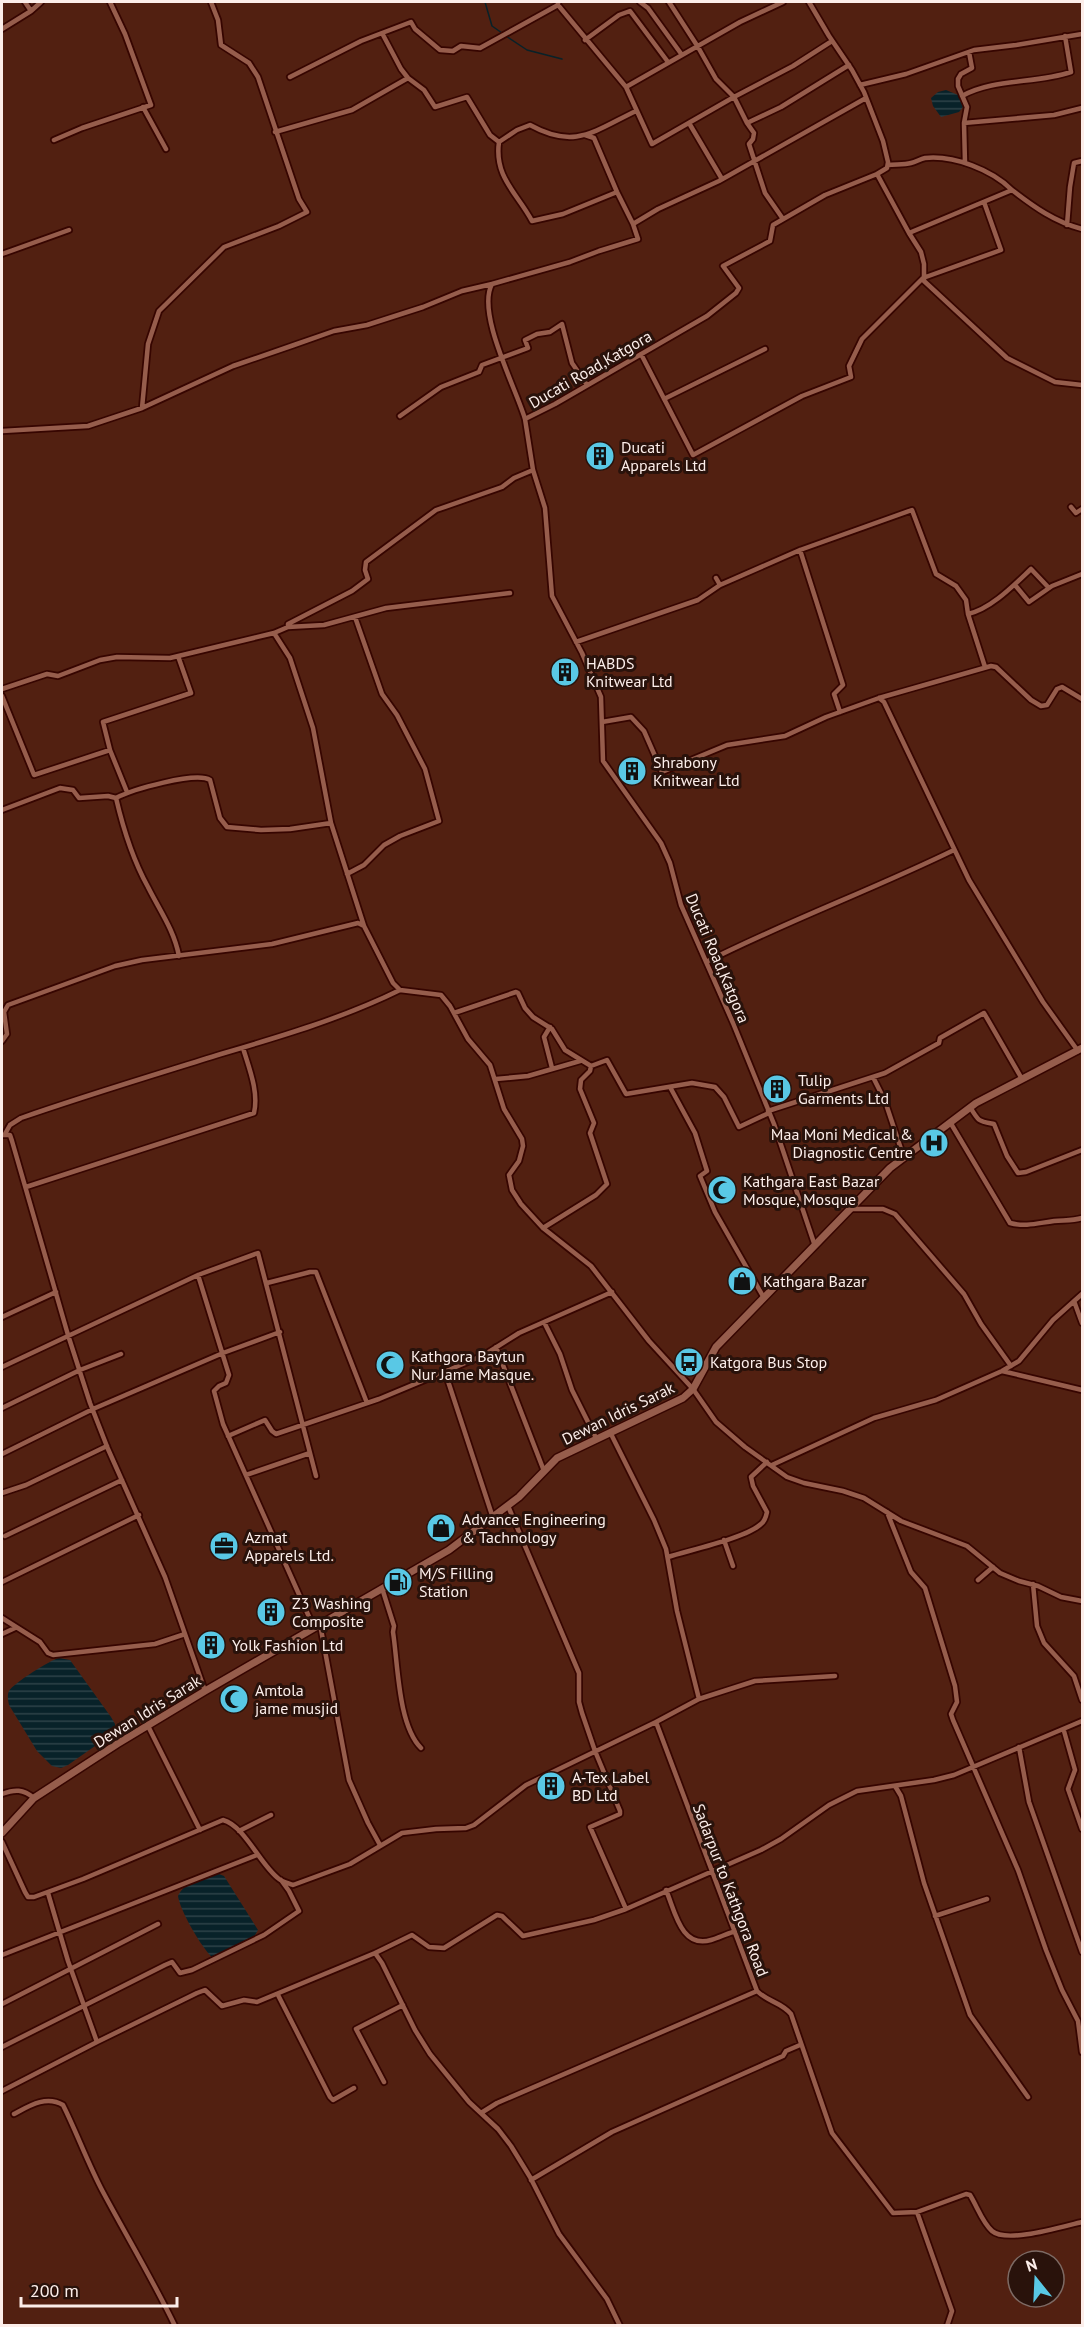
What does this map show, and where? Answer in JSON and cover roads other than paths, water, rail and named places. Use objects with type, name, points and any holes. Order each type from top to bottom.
[{"type":"main road","name":"Dewan Idris Sarak","points":[[2,1833],[34,1798],[205,1691],[449,1550],[508,1506],[556,1458],[683,1398],[693,1389],[716,1347],[890,1168],[970,1107],[1080,1050]]},
{"type":"street","points":[[25,2],[31,11]]},
{"type":"street","points":[[2,29],[41,2]]},
{"type":"street","points":[[54,140],[151,105],[125,34],[110,2]]},
{"type":"street","points":[[142,408],[148,344],[159,311],[224,247],[279,226],[307,212],[299,199],[258,77],[249,63],[221,45],[218,20],[211,2]]},
{"type":"street","points":[[640,2],[648,8],[682,55]]},
{"type":"street","points":[[669,2],[716,79],[734,97],[754,133],[753,139],[748,144],[765,193],[783,219],[825,195],[877,174],[888,165],[910,163],[923,158],[965,163],[983,169],[1001,180],[1038,210],[1067,225],[1083,229]]},
{"type":"street","points":[[626,87],[740,22],[783,2]]},
{"type":"street","points":[[809,2],[860,85],[883,141],[888,165]]},
{"type":"street","points":[[290,77],[313,64],[411,22],[415,29],[440,50],[453,51],[461,46],[480,48],[558,3],[585,40],[626,87],[652,144],[793,66],[832,41]]},
{"type":"street","points":[[585,40],[619,15],[630,10],[669,62]]},
{"type":"street","points":[[382,33],[394,59],[408,78],[424,90],[435,107],[467,98],[490,135],[499,142]]},
{"type":"street","points":[[860,85],[906,74],[969,51],[1083,34]]},
{"type":"street","points":[[962,96],[988,86],[1047,78],[1071,72],[1065,36]]},
{"type":"street","points":[[965,163],[966,107],[958,86],[958,79],[961,74],[972,68],[969,51]]},
{"type":"street","points":[[747,123],[781,107],[849,65]]},
{"type":"street","points":[[275,132],[352,110],[408,78]]},
{"type":"street","points":[[633,224],[658,209],[722,179],[866,98]]},
{"type":"street","points":[[143,107],[166,149]]},
{"type":"street","points":[[964,123],[1054,115],[1083,108]]},
{"type":"street","points":[[616,192],[563,214],[532,221],[524,206],[509,189],[500,168],[496,158],[499,142],[517,130],[530,125],[543,133],[570,139],[585,135],[636,111]]},
{"type":"street","points":[[689,123],[722,179]]},
{"type":"street","points":[[2,431],[88,426],[142,408],[253,359],[334,331],[367,325],[423,307],[450,295],[570,262],[599,250],[638,239],[594,138],[585,135]]},
{"type":"street","points":[[1067,225],[1074,163],[1083,161]]},
{"type":"street","points":[[877,174],[921,252],[924,281],[1006,358],[1055,382],[1083,385]]},
{"type":"street","points":[[909,233],[1012,190]]},
{"type":"street","points":[[641,354],[693,455],[802,396],[851,376],[849,366],[862,339],[923,278],[1000,250],[984,202]]},
{"type":"street","name":"Ducati Road,Katgora","points":[[783,219],[772,225],[770,241],[723,266],[739,288],[707,316],[525,419],[533,470],[545,508],[552,596],[601,697],[603,761],[661,843],[670,863],[681,905],[769,1112],[796,1185],[815,1246]]},
{"type":"street","points":[[2,254],[69,230]]},
{"type":"street","points":[[492,284],[487,296],[488,306],[501,357],[518,395],[525,419]]},
{"type":"street","points":[[400,416],[441,387],[479,372],[482,365],[528,348],[525,340],[537,333],[550,332],[562,324],[572,363],[587,385]]},
{"type":"street","points":[[664,399],[765,348]]},
{"type":"street","points":[[288,627],[288,624],[352,591],[368,579],[364,570],[366,562],[436,510],[502,487],[514,478],[533,470]]},
{"type":"street","points":[[1071,507],[1076,513],[1083,509]]},
{"type":"street","points":[[576,642],[698,600],[720,585],[800,550],[912,510],[936,574],[956,586],[966,600],[968,614],[985,668]]},
{"type":"street","points":[[800,550],[843,685],[834,694],[840,712]]},
{"type":"street","points":[[968,614],[981,610],[1015,585],[1031,569],[1049,588]]},
{"type":"street","points":[[1015,585],[1029,602],[1049,588],[1083,574]]},
{"type":"street","points":[[716,578],[720,585]]},
{"type":"street","points":[[2,689],[47,674],[58,676],[109,658],[151,656],[170,658],[274,633],[288,627],[324,625],[386,608],[510,593]]},
{"type":"street","points":[[347,874],[364,865],[384,845],[399,836],[439,821],[425,769],[397,715],[382,694],[355,617]]},
{"type":"street","points":[[274,633],[290,658],[313,728],[331,823],[364,926],[393,983],[400,990]]},
{"type":"street","points":[[127,792],[110,750],[103,722],[191,693],[178,656]]},
{"type":"street","points":[[602,722],[631,717],[644,731],[662,772],[727,745],[785,736],[879,698],[985,668],[996,667],[1031,700],[1041,706],[1047,705],[1057,689],[1062,687],[1083,699]]},
{"type":"street","points":[[2,696],[34,775],[110,750]]},
{"type":"street","points":[[879,698],[884,702],[969,880],[1015,958],[1080,1050]]},
{"type":"street","points":[[2,810],[60,788],[73,790],[79,798],[108,796],[116,798],[127,792],[193,777],[206,777],[210,780],[220,818],[227,827],[261,830],[290,829],[331,823]]},
{"type":"street","points":[[116,798],[122,824],[147,886],[169,921],[180,956]]},
{"type":"street","points":[[706,962],[747,941],[890,881],[954,850]]},
{"type":"street","points":[[2,1041],[7,1034],[5,1008],[12,1003],[115,966],[272,944],[358,923],[364,926]]},
{"type":"street","points":[[3,1135],[10,1125],[21,1118],[335,1018],[400,990],[441,995],[468,1039],[490,1065],[504,1108],[521,1135],[523,1142],[519,1161],[509,1173],[512,1190],[521,1204],[543,1228],[591,1266],[649,1341],[693,1389],[716,1422],[745,1447],[787,1477],[864,1498],[913,1526],[967,1546],[1000,1573],[1033,1584],[1061,1597],[1083,1601]]},
{"type":"street","points":[[454,1013],[516,992],[525,1008],[533,1017],[550,1027],[565,1050],[591,1066],[607,1060],[626,1094],[692,1083],[715,1087],[724,1097],[739,1126],[769,1112],[873,1077],[907,1063],[939,1043],[940,1038],[984,1013],[1022,1079]]},
{"type":"street","points":[[550,1027],[544,1037],[552,1068]]},
{"type":"street","points":[[26,1187],[254,1113],[255,1090],[243,1048]]},
{"type":"street","points":[[496,1079],[528,1077],[580,1060]]},
{"type":"street","points":[[543,1228],[596,1195],[607,1184],[590,1133],[594,1123],[580,1089],[581,1080],[590,1071],[591,1066]]},
{"type":"street","points":[[873,1077],[885,1101],[903,1158]]},
{"type":"street","points":[[670,1088],[695,1133],[707,1170],[700,1176],[716,1212],[764,1298]]},
{"type":"street","points":[[970,1107],[978,1121],[983,1124],[994,1124],[1007,1156],[1018,1173],[1083,1150]]},
{"type":"street","points":[[950,1122],[1002,1214],[1010,1223],[1021,1225],[1055,1221],[1070,1222],[1083,1218]]},
{"type":"street","points":[[3,1135],[9,1135],[12,1141],[93,1409],[165,1577],[205,1691]]},
{"type":"street","points":[[850,1209],[883,1209],[895,1214],[964,1294],[981,1324],[1011,1366]]},
{"type":"street","points":[[2,1367],[198,1275],[258,1252],[316,1476]]},
{"type":"street","points":[[267,1283],[316,1272],[367,1403]]},
{"type":"street","points":[[198,1275],[229,1379],[216,1388],[214,1396],[228,1436],[317,1626],[348,1780],[380,1845]]},
{"type":"street","points":[[2,1317],[56,1292]]},
{"type":"street","points":[[228,1436],[265,1420],[276,1434],[367,1403],[445,1372],[544,1322],[612,1292]]},
{"type":"street","points":[[668,1557],[724,1540],[761,1525],[767,1512],[753,1486],[751,1477],[770,1464],[874,1418],[936,1400],[1002,1371],[1019,1361],[1053,1320],[1083,1294]]},
{"type":"street","points":[[1074,1301],[1083,1323]]},
{"type":"street","points":[[544,1322],[560,1354],[572,1390],[596,1438]]},
{"type":"street","points":[[2,1454],[93,1409],[223,1353],[280,1332]]},
{"type":"street","points":[[496,1347],[544,1471]]},
{"type":"street","points":[[2,1408],[80,1370],[121,1354]]},
{"type":"street","points":[[1002,1371],[1083,1390]]},
{"type":"street","points":[[445,1372],[493,1518]]},
{"type":"street","points":[[610,1432],[654,1520],[668,1557],[676,1611],[699,1699]]},
{"type":"street","points":[[2,1493],[26,1485],[107,1446]]},
{"type":"street","points":[[246,1475],[310,1454]]},
{"type":"street","points":[[5,1536],[122,1480]]},
{"type":"street","points":[[508,1506],[579,1673],[579,1702],[595,1751],[620,1814],[590,1827],[626,1908]]},
{"type":"street","points":[[886,1510],[911,1572],[925,1588],[955,1686],[957,1702],[951,1714],[1018,1870],[1058,1980],[1080,2021],[1083,2052]]},
{"type":"street","points":[[2,1582],[139,1515]]},
{"type":"street","points":[[724,1540],[733,1566]]},
{"type":"street","points":[[978,1580],[993,1567]]},
{"type":"street","points":[[1033,1584],[1037,1626],[1044,1643],[1074,1676],[1083,1700]]},
{"type":"street","points":[[382,1587],[394,1626],[406,1718],[414,1741],[422,1748]]},
{"type":"street","points":[[2,1618],[40,1642],[48,1653],[53,1655],[155,1644],[185,1634]]},
{"type":"street","points":[[2,1634],[15,1628]]},
{"type":"street","points":[[289,1891],[292,1885],[350,1864],[402,1833],[466,1828],[474,1825],[526,1785],[699,1699],[755,1681],[835,1676]]},
{"type":"street","points":[[2,2091],[205,1990],[222,2006],[244,2000],[257,2002],[278,1995],[412,1935],[429,1947],[444,1948],[491,1916],[502,1916],[523,1936],[586,1922],[626,1908],[761,1850],[830,1805],[857,1791],[954,1775],[1019,1747],[1064,1731],[1083,1721]]},
{"type":"street","name":"Sadarpur to Kathgora Road","points":[[656,1722],[757,1991],[773,2003],[785,2006],[791,2014],[832,2133],[893,2213],[917,2212],[966,2194],[970,2195],[989,2228],[995,2233],[1005,2235],[1041,2232],[1083,2222]]},
{"type":"street","points":[[148,1726],[200,1830]]},
{"type":"street","points":[[1064,1731],[1075,1770],[1068,1789],[1083,1829]]},
{"type":"street","points":[[1019,1747],[1029,1802],[1083,1952]]},
{"type":"street","points":[[895,1786],[901,1796],[935,1916],[970,2015],[1028,2097]]},
{"type":"street","points":[[2,1794],[15,1790],[26,1792],[34,1798]]},
{"type":"street","points":[[239,1831],[271,1815]]},
{"type":"street","points":[[2,1842],[28,1897],[48,1893],[223,1820],[230,1822],[239,1831],[257,1855],[280,1879],[299,1911],[264,1935],[192,1970],[180,1972],[172,1962],[2,2047]]},
{"type":"street","points":[[2,1955],[257,1855]]},
{"type":"street","points":[[280,1879],[292,1885]]},
{"type":"street","points":[[666,1890],[684,1934],[692,1941],[709,1941],[733,1932]]},
{"type":"street","points":[[48,1893],[70,1969],[97,2042]]},
{"type":"street","points":[[935,1916],[987,1899]]},
{"type":"street","points":[[2,2004],[158,1924]]},
{"type":"street","points":[[375,1953],[430,2054],[469,2102],[504,2138],[531,2180],[560,2234],[607,2299],[620,2325]]},
{"type":"street","points":[[481,2113],[497,2103],[757,1991]]},
{"type":"street","points":[[278,1995],[330,2097],[333,2100],[339,2098],[354,2088]]},
{"type":"street","points":[[384,2082],[356,2029],[403,2005]]},
{"type":"street","points":[[531,2180],[612,2132],[783,2056],[786,2051],[800,2045]]},
{"type":"street","points":[[14,2114],[46,2100],[55,2100],[63,2105],[101,2190],[136,2256],[158,2289],[175,2325]]},
{"type":"street","points":[[917,2212],[952,2311],[947,2325]]},
{"type":"water","points":[[946,90],[958,95],[963,107],[959,112],[941,117],[933,106],[931,98],[938,92]]},
{"type":"water","points":[[59,1658],[70,1660],[115,1724],[115,1732],[61,1768],[52,1766],[37,1751],[9,1705],[8,1698],[9,1691],[18,1683]]},
{"type":"water","points":[[219,1874],[224,1876],[258,1930],[254,1937],[212,1957],[192,1929],[178,1896],[190,1884]]},
{"type":"waterway","points":[[485,2],[492,26],[502,33]]},
{"type":"waterway","points":[[506,36],[527,50],[562,59]]},
{"type":"place","name":"Ducati Apparels Ltd","points":[[600,456]]},
{"type":"place","name":"HABDS Knitwear Ltd","points":[[565,672]]},
{"type":"place","name":"Shrabony Knitwear Ltd","points":[[632,771]]},
{"type":"place","name":"Tulip Garments Ltd","points":[[777,1089]]},
{"type":"place","name":"Maa Moni Medical & Diagnostic Centre","points":[[934,1143]]},
{"type":"place","name":"Kathgara East Bazar Mosque, Mosque","points":[[722,1190]]},
{"type":"place","name":"Kathgara Bazar","points":[[742,1281]]},
{"type":"place","name":"Katgora Bus Stop","points":[[689,1362]]},
{"type":"place","name":"Kathgora Baytun Nur Jame Masque.","points":[[390,1365]]},
{"type":"place","name":"Advance Engineering & Tachnology","points":[[441,1528]]},
{"type":"place","name":"Azmat Apparels Ltd.","points":[[224,1546]]},
{"type":"place","name":"M/S Filling Station","points":[[398,1582]]},
{"type":"place","name":"Z3 Washing Composite","points":[[271,1612]]},
{"type":"place","name":"Yolk Fashion Ltd","points":[[211,1645]]},
{"type":"place","name":"Amtola jame musjid","points":[[234,1699]]},
{"type":"place","name":"A-Tex Label BD Ltd","points":[[551,1786]]}]
